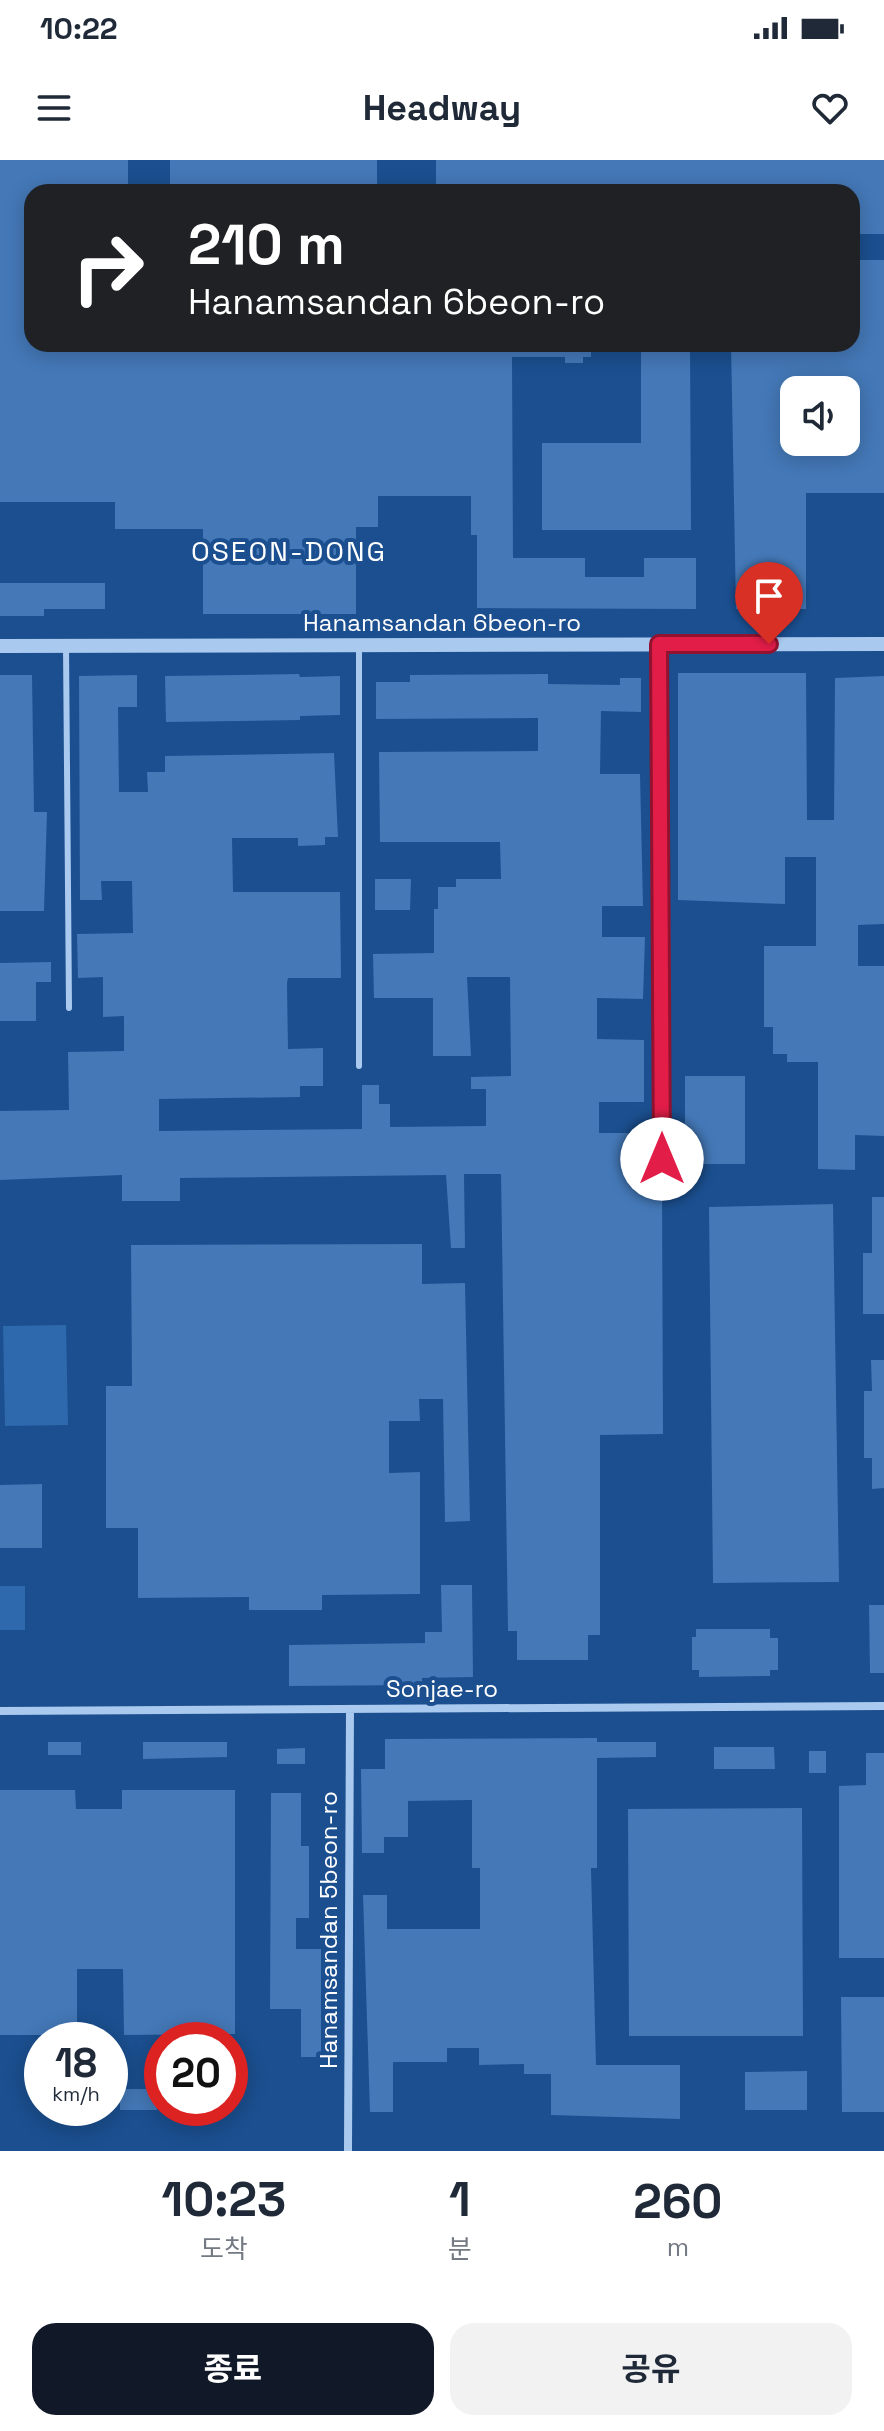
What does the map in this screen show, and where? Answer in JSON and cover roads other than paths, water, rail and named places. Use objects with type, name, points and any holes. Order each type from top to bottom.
[{"type":"street","name":"Hanamsandan 6beon-ro","points":[[0,646],[884,644]]},
{"type":"street","name":"Sonjae-ro","points":[[0,1711],[884,1706]]},
{"type":"street","name":"Hanamsandan 5beon-ro","points":[[348,2151],[350,1709]]},
{"type":"lane","points":[[659,644],[662,1159]]},
{"type":"lane","points":[[359,645],[359,1066]]},
{"type":"lane","points":[[66,646],[69,1008]]},
{"type":"district","name":"OSEON-DONG","points":[[289,551]]}]
